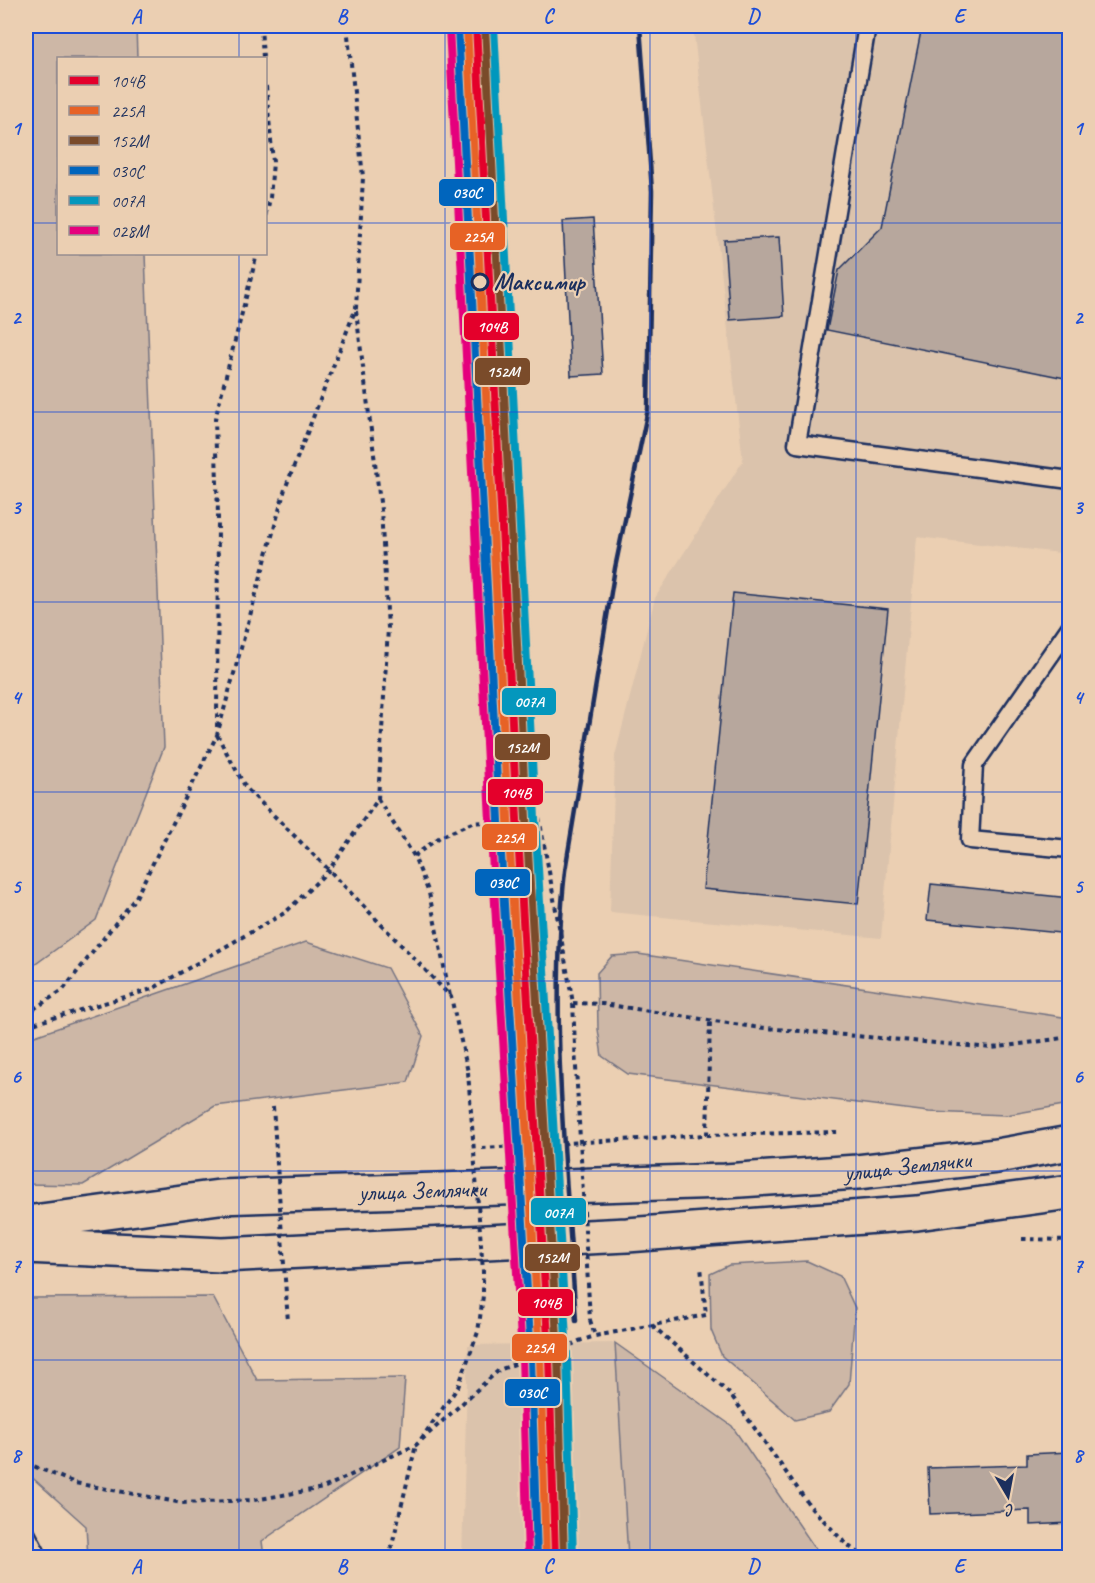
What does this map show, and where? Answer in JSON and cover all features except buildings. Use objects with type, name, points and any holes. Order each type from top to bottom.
[{"type":"street","name":"улица Землячки","points":[[26,1223],[219,1197],[725,1181],[857,1172],[997,1156],[1070,1143]]},
{"type":"street","name":"улица Землячки","points":[[26,1246],[222,1256],[627,1235],[917,1213],[1070,1192]]},
{"type":"lane","points":[[867,26],[797,444],[1070,480]]},
{"type":"lane","points":[[1070,627],[974,765],[970,840],[1070,849]]},
{"type":"lane","points":[[26,1533],[39,1557]]},
{"type":"path","points":[[261,26],[263,57]]},
{"type":"path","points":[[26,1026],[152,988],[286,912],[329,870],[378,799],[388,628],[381,510],[356,308],[363,177],[347,26]]},
{"type":"path","points":[[267,97],[273,162],[267,209]]},
{"type":"path","points":[[257,255],[215,419],[218,515],[217,735],[246,788],[329,870],[450,997]]},
{"type":"path","points":[[26,1014],[63,990],[136,897],[217,735],[285,489],[356,308]]},
{"type":"path","points":[[378,799],[414,856],[429,893],[468,1072],[483,1271],[483,1296],[478,1332],[458,1387],[416,1445],[388,1557]]},
{"type":"path","points":[[414,856],[441,837],[472,823],[539,817],[573,1003],[591,1320],[595,1336]]},
{"type":"path","points":[[573,1003],[603,1004],[754,1027],[992,1048],[1070,1037]]},
{"type":"path","points":[[707,1135],[710,1020]]},
{"type":"path","points":[[273,1107],[288,1322]]},
{"type":"path","points":[[26,1462],[75,1483],[183,1503],[254,1500],[323,1488],[416,1445],[499,1370],[520,1362],[549,1356],[595,1336],[706,1315],[700,1259]]},
{"type":"path","points":[[651,1325],[731,1395],[810,1506],[846,1544],[865,1557]]},
{"type":"shaded area","points":[[26,26],[136,26],[137,57],[57,57],[57,255],[145,255],[164,747],[96,920],[26,971]]},
{"type":"shaded area","points":[[693,26],[1069,26],[1069,554],[917,537],[881,938],[610,912],[615,756],[655,598],[743,461]]},
{"type":"shaded area","points":[[306,942],[387,968],[423,1036],[408,1082],[215,1106],[83,1185],[26,1184],[26,1039]]},
{"type":"shaded area","points":[[638,954],[1069,1018],[1069,1104],[1006,1115],[929,1112],[628,1074],[602,1056],[598,1029],[597,973],[612,956]]},
{"type":"shaded area","points":[[807,1261],[840,1276],[855,1308],[849,1384],[829,1412],[795,1420],[722,1356],[711,1330],[710,1274],[729,1265]]},
{"type":"shaded area","points":[[213,1297],[257,1380],[405,1378],[400,1447],[262,1541],[264,1557],[88,1557],[86,1526],[26,1472],[26,1298]]},
{"type":"shaded area","points":[[615,1343],[628,1557],[462,1558],[468,1345]]},
{"type":"shaded area","points":[[615,1343],[732,1426],[821,1557],[628,1557]]},
{"type":"railway","points":[[576,1321],[561,1096],[559,1039],[561,926],[565,871],[615,568],[648,409],[652,191],[640,26]]},
{"type":"transit line","name":"225А","points":[[467,26],[508,819],[540,1356],[546,1558]]},
{"type":"transit line","name":"104В","points":[[476,26],[517,819],[549,1356],[555,1558]]},
{"type":"transit line","name":"152М","points":[[485,26],[526,818],[558,1355],[564,1558]]},
{"type":"transit line","name":"007А","points":[[494,26],[535,818],[567,1355],[573,1557]]},
{"type":"transit line","name":"028М","points":[[449,27],[490,820],[522,1357],[528,1558]]},
{"type":"transit line","name":"030C","points":[[458,27],[499,820],[531,1357],[537,1558]]},
{"type":"place","name":"Максимир","points":[[480,282]]}]
